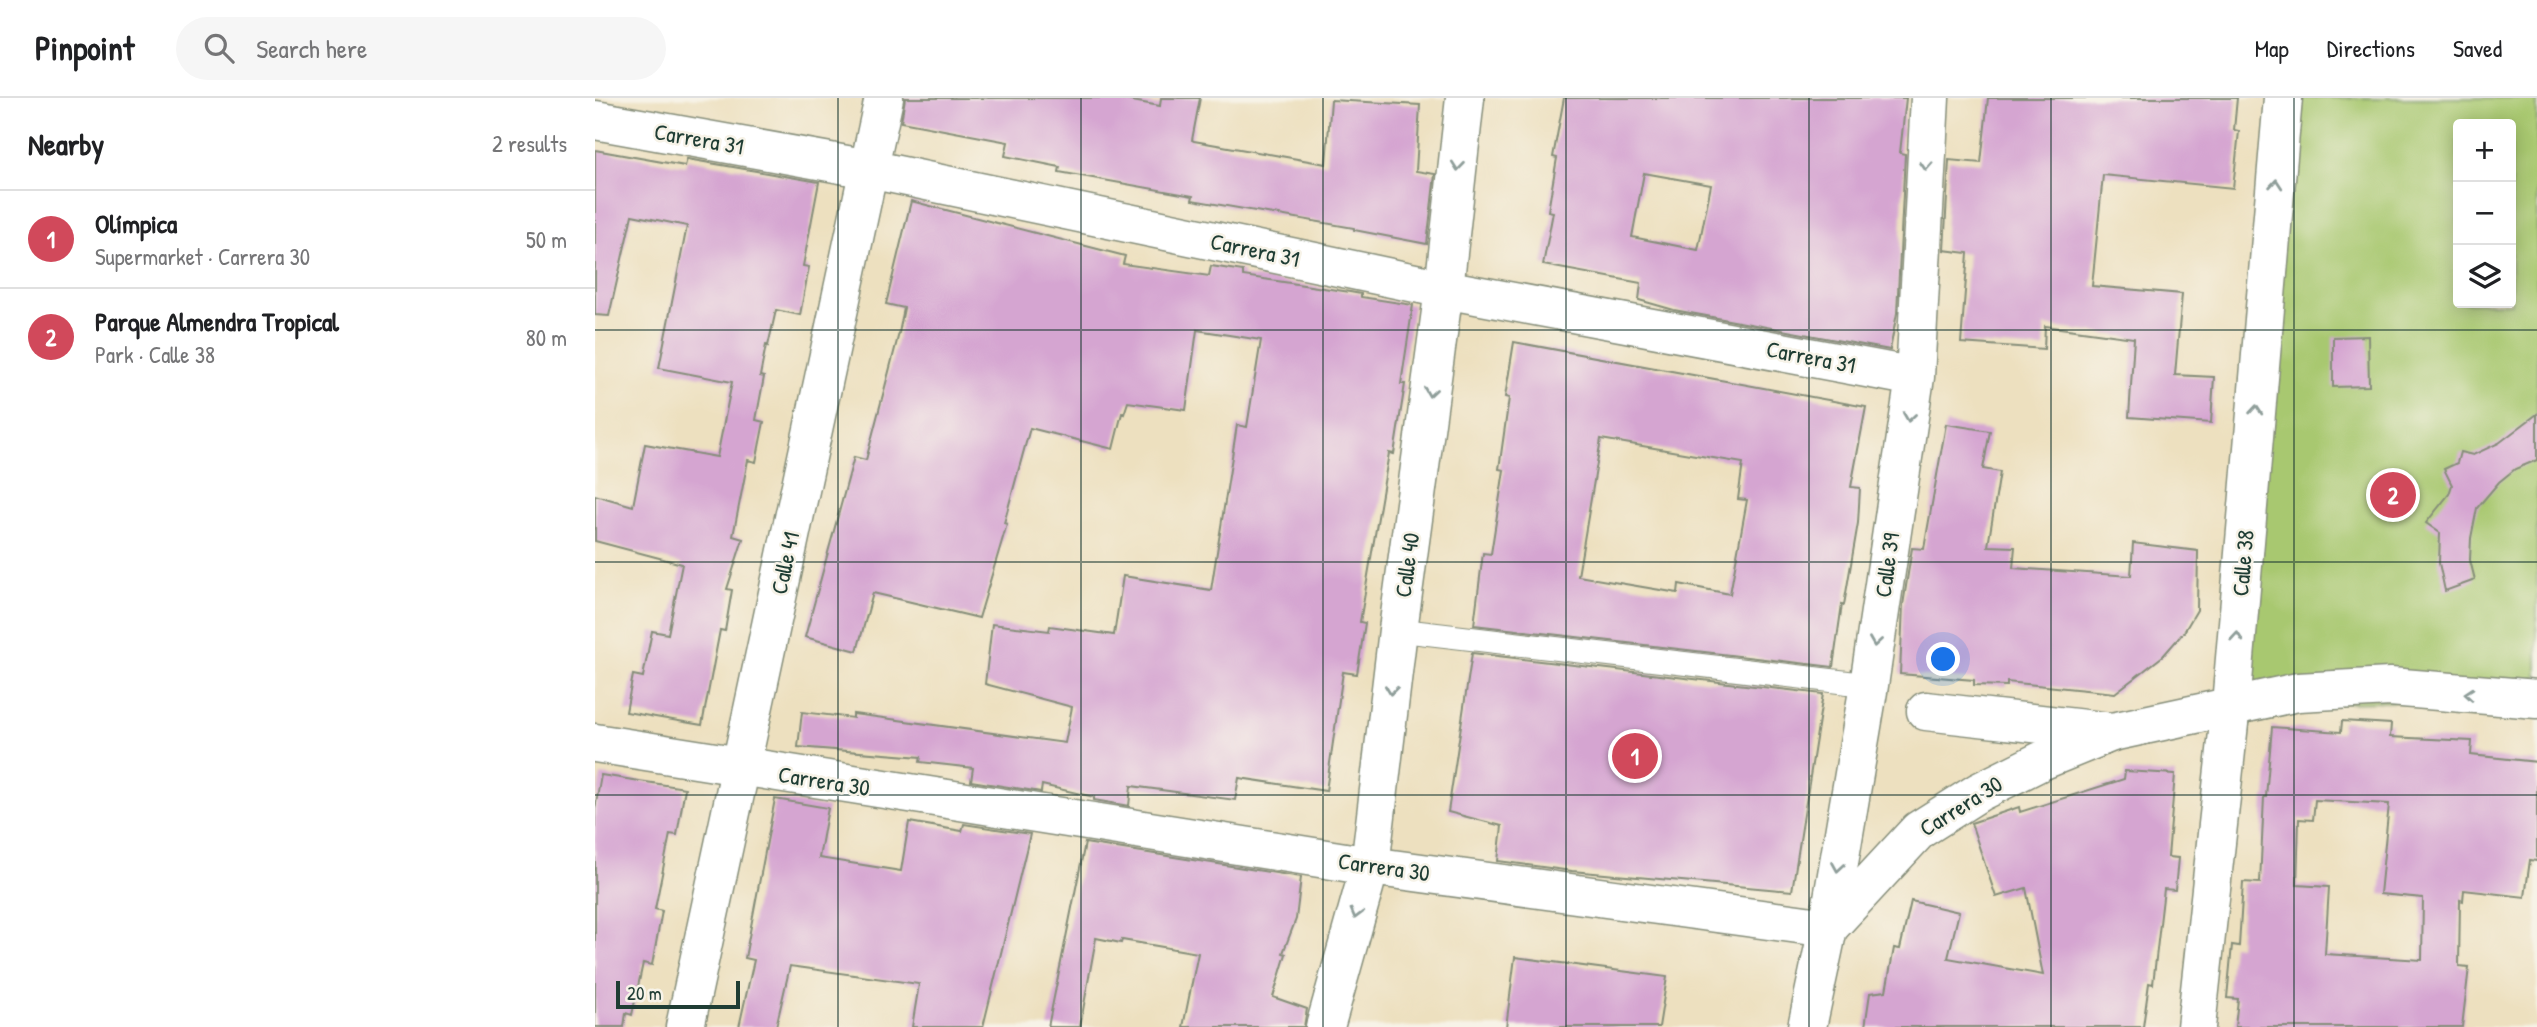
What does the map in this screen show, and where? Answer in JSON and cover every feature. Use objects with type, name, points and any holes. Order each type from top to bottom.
[{"type":"street","name":"Calle 41","points":[[685,1027],[884,98]]},
{"type":"street","name":"Calle 40","points":[[1325,1027],[1370,866],[1398,631],[1444,289],[1465,98]]},
{"type":"street","name":"Calle 39","points":[[1807,1027],[1828,928],[1869,685],[1915,377],[1930,98]]},
{"type":"street","name":"Calle 38","points":[[2196,1027],[2231,705],[2283,98]]},
{"type":"street","name":"Carrera 31","points":[[595,120],[869,169],[1444,289],[1915,377]]},
{"type":"street","name":"Carrera 30","points":[[595,743],[1370,866],[1828,928],[1919,830],[1979,792],[2041,761],[2112,732],[2298,692],[2391,687],[2537,699]]},
{"type":"street","name":"Carrera 30","points":[[1926,710],[2112,732]]},
{"type":"lane","points":[[1398,631],[1869,685]]},
{"type":"green space","points":[[2283,98],[2537,98],[2537,699],[2231,705]]},
{"type":"building","points":[[905,98],[1116,98],[1160,106],[1161,98],[1200,98],[1192,140],[1326,164],[1331,100],[1420,105],[1416,171],[1435,174],[1427,244],[1354,228],[1192,200],[1193,196],[1059,172],[1060,167],[1005,156],[1008,142],[901,122]]},
{"type":"building","points":[[1564,98],[1906,98],[1900,153],[1905,154],[1897,313],[1890,350],[1674,310],[1639,300],[1641,283],[1543,265],[1553,212],[1548,211],[1557,158],[1553,157]],"holes":[[[1644,173],[1711,185],[1698,250],[1632,237]]]},
{"type":"building","points":[[1988,98],[2237,98],[2234,130],[2239,131],[2233,188],[2103,175],[2092,286],[2182,294],[2175,375],[2214,377],[2211,423],[2129,417],[2134,338],[2045,326],[2044,349],[1961,343],[1968,253],[1944,250],[1949,160],[1981,163]]},
{"type":"building","points":[[595,150],[685,166],[687,159],[819,182],[803,266],[809,267],[800,315],[776,310],[768,346],[766,345],[760,376],[764,377],[756,420],[764,422],[756,462],[748,460],[733,536],[743,539],[727,589],[732,590],[725,631],[720,630],[702,725],[626,712],[633,675],[643,677],[652,631],[668,634],[682,564],[595,541],[595,495],[633,506],[645,444],[717,457],[732,382],[659,368],[687,226],[632,215],[609,316],[595,315]]},
{"type":"building","points":[[911,201],[1125,256],[1123,264],[1209,276],[1211,266],[1243,271],[1243,276],[1350,292],[1361,294],[1361,297],[1413,305],[1394,454],[1389,453],[1360,622],[1365,623],[1357,674],[1343,672],[1326,791],[1239,778],[1235,800],[1131,786],[1129,806],[1094,800],[1094,797],[1042,785],[1041,792],[971,781],[973,768],[920,762],[921,757],[798,747],[802,712],[853,718],[853,714],[1065,743],[1072,707],[985,684],[992,624],[1049,631],[1050,626],[1114,635],[1123,576],[1211,590],[1237,425],[1247,427],[1261,340],[1197,330],[1186,410],[1128,402],[1124,414],[1122,413],[1113,449],[1030,428],[1004,523],[1007,524],[979,618],[873,593],[857,651],[805,637],[854,457],[866,460],[899,333],[904,308],[886,304]]},
{"type":"building","points":[[2368,336],[2369,386],[2333,387],[2333,337]]},
{"type":"building","points":[[1514,342],[1866,407],[1851,487],[1860,488],[1858,523],[1833,667],[1474,625],[1483,553],[1491,554],[1504,470],[1499,469],[1509,398],[1505,397]],"holes":[[[1601,439],[1743,463],[1738,499],[1747,500],[1730,594],[1679,584],[1678,593],[1578,576]]]},
{"type":"building","points":[[2537,414],[2537,460],[2515,469],[2499,482],[2477,508],[2470,560],[2475,580],[2445,591],[2439,563],[2440,533],[2426,523],[2449,494],[2452,485],[2444,469],[2457,463],[2460,452],[2473,455],[2499,443]]},
{"type":"building","points":[[1946,424],[1990,431],[1983,469],[2000,472],[1988,546],[2015,547],[2013,568],[2131,576],[2133,543],[2198,551],[2197,610],[2184,632],[2163,656],[2115,693],[2007,682],[2007,686],[1974,685],[1974,680],[1900,674],[1903,605],[1912,548],[1924,549]]},
{"type":"building","points":[[1472,653],[1823,694],[1792,891],[1572,871],[1498,861],[1502,826],[1448,812]]},
{"type":"building","points":[[2342,721],[2391,724],[2390,737],[2472,741],[2471,755],[2537,762],[2537,861],[2530,860],[2525,897],[2464,890],[2463,901],[2460,900],[2459,966],[2469,967],[2462,1027],[2235,1027],[2238,999],[2227,998],[2232,945],[2239,946],[2243,882],[2260,883],[2264,797],[2272,727],[2341,732]],"holes":[[[2315,800],[2389,804],[2380,894],[2423,898],[2422,960],[2325,954],[2329,887],[2297,885],[2299,819],[2313,820]]]},
{"type":"building","points":[[2125,771],[2175,774],[2168,857],[2178,858],[2175,890],[2164,889],[2153,984],[2149,983],[2143,1027],[1865,1027],[1870,993],[1886,991],[1894,948],[1900,949],[1911,901],[1959,912],[1948,958],[2043,975],[2026,888],[1996,897],[1971,823],[2019,807],[2020,812],[2124,779]]},
{"type":"building","points":[[601,775],[685,788],[677,835],[670,834],[655,909],[662,911],[652,965],[643,963],[632,1015],[626,1013],[624,1027],[595,1027],[595,809]]},
{"type":"building","points":[[775,799],[828,808],[819,858],[901,871],[909,822],[962,831],[964,824],[1030,834],[983,1027],[912,1027],[919,984],[790,966],[776,1027],[739,1027],[754,960],[745,958]]},
{"type":"building","points":[[1085,843],[1301,877],[1296,919],[1283,953],[1286,954],[1273,997],[1307,1009],[1304,1027],[1183,1027],[1198,953],[1096,938],[1080,1027],[1048,1027]]},
{"type":"building","points":[[1515,957],[1667,977],[1659,1027],[1506,1027]]},
{"type":"place","name":"Parque Almendra Tropical","points":[[2393,495]]},
{"type":"place","name":"Olímpica","points":[[1635,756]]}]
